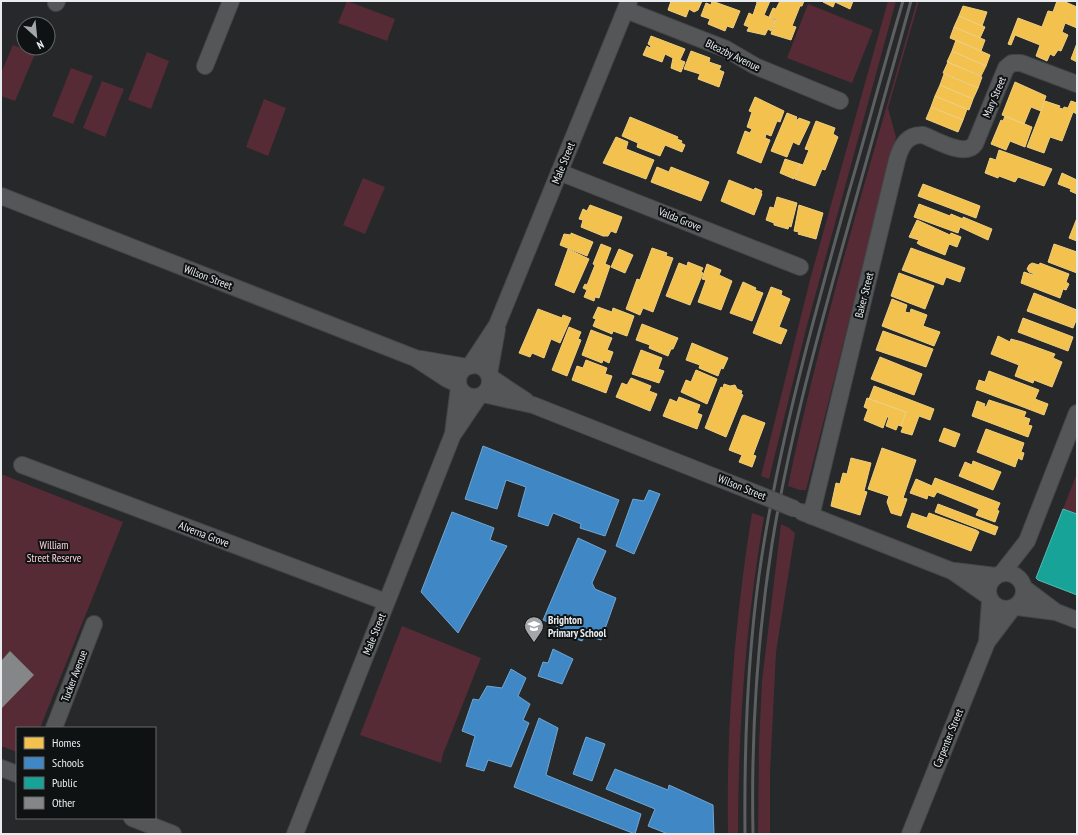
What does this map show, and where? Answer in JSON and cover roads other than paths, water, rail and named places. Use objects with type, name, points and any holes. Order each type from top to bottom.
[{"type":"street","points":[[205,66],[232,1]]},
{"type":"street","name":"Bleazby Avenue","points":[[628,6],[726,49],[754,66],[840,101]]},
{"type":"street","name":"Male Street","points":[[469,366],[497,325],[628,6]]},
{"type":"street","name":"Mary Street","points":[[966,150],[975,144],[1003,75],[1010,64],[1021,63],[1077,84]]},
{"type":"street","name":"Baker Street","points":[[811,516],[900,149],[908,138],[917,134],[960,150],[966,150]]},
{"type":"street","name":"Valda Grove","points":[[560,172],[800,267]]},
{"type":"street","name":"Wilson Street","points":[[1,196],[415,358],[459,385]]},
{"type":"street","name":"Male Street","points":[[489,376],[497,325]]},
{"type":"street","name":"Wilson Street","points":[[415,358],[469,366]]},
{"type":"street","points":[[469,366],[481,367],[489,376],[489,387],[481,395],[469,396],[465,394],[459,385],[460,374],[469,366]]},
{"type":"street","name":"Wilson Street","points":[[489,376],[533,405]]},
{"type":"street","name":"Male Street","points":[[453,434],[459,385]]},
{"type":"street","name":"Male Street","points":[[295,834],[453,434],[481,395]]},
{"type":"street","name":"Wilson Street","points":[[481,395],[533,405],[952,571],[989,598]]},
{"type":"street","points":[[1014,608],[1023,598],[1027,541],[1077,413]]},
{"type":"street","name":"Alverna Grove","points":[[22,464],[386,602]]},
{"type":"street","points":[[1027,541],[999,575],[989,584],[989,598],[1000,609],[1014,608],[1056,612],[1077,620]]},
{"type":"street","name":"Wilson Street","points":[[952,571],[999,575]]},
{"type":"street","points":[[999,575],[1014,575],[1023,585],[1056,612]]},
{"type":"street","name":"Carpenter Street","points":[[987,642],[989,598]]},
{"type":"street","name":"Carpenter Street","points":[[910,834],[987,642],[1014,608]]},
{"type":"street","name":"Tucker Avenue","points":[[54,727],[94,624]]},
{"type":"street","points":[[1,768],[16,774]]},
{"type":"street","points":[[135,819],[173,834]]},
{"type":"railway","points":[[745,834],[746,720],[751,644],[760,569],[774,488],[814,320],[903,1]]},
{"type":"railway","points":[[753,834],[753,761],[756,689],[762,616],[778,507],[794,434],[831,288],[911,1]]},
{"type":"place","name":"Brighton Primary School","points":[[534,643]]},
{"type":"park label","name":"William Street Reserve","points":[[54,551]]}]
